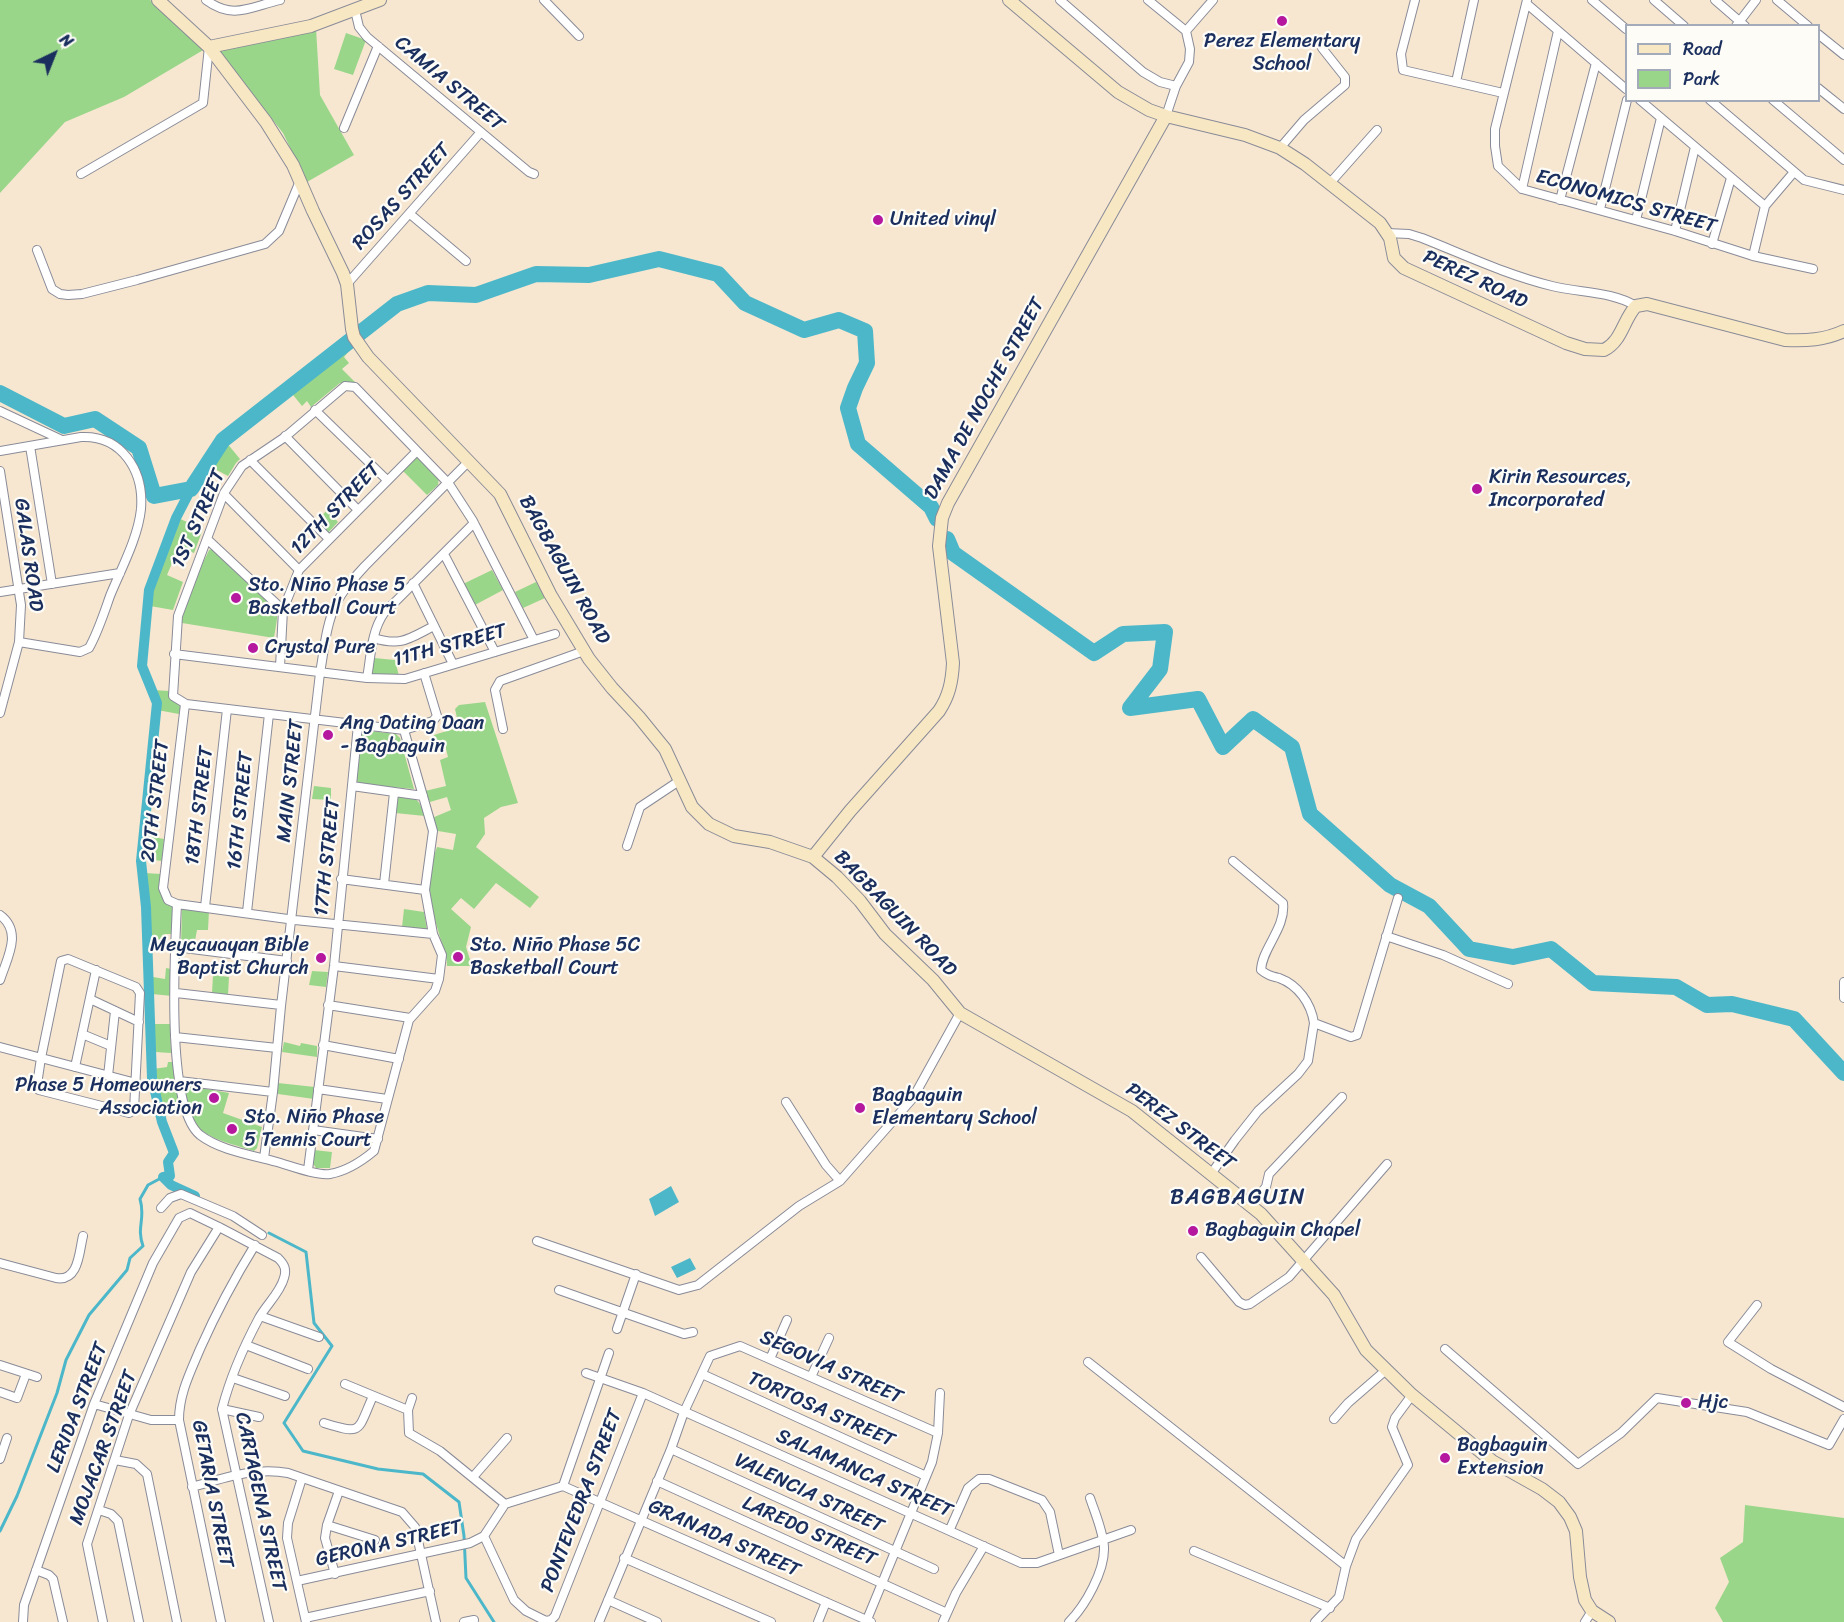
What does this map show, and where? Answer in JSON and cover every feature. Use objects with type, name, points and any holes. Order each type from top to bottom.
[{"type":"street","name":"BAGBAGUIN ROAD","points":[[158,0],[209,47],[266,122],[293,165],[347,284],[354,337],[368,357],[500,494],[534,565],[584,651],[612,688],[665,749],[692,807],[709,824],[734,836],[770,842],[813,857],[837,877],[860,901],[885,934],[933,980],[960,1013]]},
{"type":"street","points":[[206,0],[218,9],[228,12],[237,12],[275,0]]},
{"type":"street","points":[[81,174],[203,103],[209,47],[311,26],[380,0]]},
{"type":"street","points":[[544,0],[579,36]]},
{"type":"street","name":"PEREZ ROAD","points":[[1009,0],[1118,92],[1141,106],[1166,116],[1245,135],[1280,148],[1372,216],[1388,233],[1394,258],[1404,268],[1545,335],[1597,351],[1611,347],[1636,306]]},
{"type":"street","points":[[1060,0],[1143,72],[1160,82],[1176,86]]},
{"type":"street","points":[[1148,0],[1186,32],[1191,48],[1189,62],[1176,86],[1166,116]]},
{"type":"street","points":[[1186,32],[1213,0]]},
{"type":"street","points":[[1415,0],[1401,54],[1403,70],[1503,93]]},
{"type":"street","points":[[1456,82],[1474,0]]},
{"type":"street","points":[[1592,0],[1625,28]]},
{"type":"street","points":[[1653,0],[1682,24]]},
{"type":"street","points":[[1714,0],[1740,24],[1756,0]]},
{"type":"street","points":[[1777,0],[1806,24]]},
{"type":"street","points":[[1527,2],[1625,88]]},
{"type":"street","name":"ECONOMICS STREET","points":[[1527,2],[1495,129],[1498,166],[1522,189],[1600,209],[1753,256],[1813,269]]},
{"type":"street","name":"CAMIA STREET","points":[[355,10],[359,27],[378,46],[534,174]]},
{"type":"street","points":[[1522,189],[1558,31]]},
{"type":"street","points":[[1820,36],[1844,55]]},
{"type":"street","points":[[344,128],[378,46]]},
{"type":"street","points":[[1280,148],[1304,120],[1345,85],[1345,77],[1322,48]]},
{"type":"street","points":[[1560,200],[1596,63]]},
{"type":"street","points":[[1820,90],[1844,109]]},
{"type":"street","points":[[1600,209],[1627,102]]},
{"type":"street","points":[[1642,102],[1765,206]]},
{"type":"street","points":[[1712,102],[1804,180],[1844,190]]},
{"type":"street","points":[[1775,102],[1844,160]]},
{"type":"street","name":"DAMA DE NOCHE STREET","points":[[813,857],[849,811],[939,711],[945,701],[952,681],[953,663],[939,546],[939,532],[945,511],[1166,116]]},
{"type":"street","points":[[1636,220],[1661,118]]},
{"type":"street","points":[[1330,183],[1377,130]]},
{"type":"street","name":"ROSAS STREET","points":[[347,284],[482,132]]},
{"type":"street","points":[[1675,231],[1695,147]]},
{"type":"street","points":[[1753,256],[1765,206],[1794,172]]},
{"type":"street","points":[[1712,244],[1731,178]]},
{"type":"street","points":[[37,250],[52,289],[60,294],[82,294],[136,280],[265,244],[279,231],[300,181]]},
{"type":"street","points":[[410,214],[466,261]]},
{"type":"street","points":[[1388,233],[1409,234],[1422,238],[1535,282],[1613,295],[1636,306],[1654,305],[1785,340],[1822,339],[1844,331]]},
{"type":"street","name":"1ST STREET","points":[[184,704],[173,696],[178,616],[224,494],[242,466],[285,436],[342,388],[352,386],[448,482],[474,523],[534,640]]},
{"type":"street","points":[[315,410],[387,480]]},
{"type":"street","points":[[0,411],[63,441]]},
{"type":"street","points":[[285,436],[357,509]]},
{"type":"street","points":[[0,451],[93,437],[104,439],[125,454],[132,465],[141,495],[138,526],[87,650],[80,652],[19,642]]},
{"type":"street","points":[[30,446],[52,584]]},
{"type":"street","name":"12TH STREET","points":[[280,668],[283,610],[299,570],[328,538],[417,451]]},
{"type":"street","points":[[250,460],[328,538]]},
{"type":"street","name":"MAIN STREET","points":[[264,1158],[320,673],[326,638],[336,605],[348,585],[469,461]]},
{"type":"street","name":"GALAS ROAD","points":[[0,471],[21,606],[19,642],[0,712]]},
{"type":"street","points":[[224,494],[299,570]]},
{"type":"street","points":[[368,678],[378,621],[474,523]]},
{"type":"street","points":[[207,538],[283,610]]},
{"type":"street","points":[[444,554],[495,651]]},
{"type":"street","points":[[0,592],[120,573]]},
{"type":"street","points":[[413,583],[453,664]]},
{"type":"street","points":[[374,638],[388,642],[400,642],[434,626]]},
{"type":"street","name":"11TH STREET","points":[[174,654],[320,673],[405,679],[555,634]]},
{"type":"street","points":[[503,729],[495,690],[500,681],[584,651]]},
{"type":"street","points":[[184,704],[404,730],[433,721],[437,716],[424,674]]},
{"type":"street","name":"20TH STREET","points":[[184,704],[163,888],[173,902],[176,947],[175,1037],[179,1081],[189,1122],[200,1135],[216,1144],[329,1174],[359,1162],[374,1151],[378,1139]]},
{"type":"street","name":"18TH STREET","points":[[205,907],[227,709]]},
{"type":"street","name":"16TH STREET","points":[[246,912],[269,714]]},
{"type":"street","name":"17TH STREET","points":[[308,1170],[334,966],[358,725]]},
{"type":"street","points":[[313,1130],[378,1139],[410,1018],[435,991],[439,979],[442,955],[434,934],[425,890],[433,831],[404,730]]},
{"type":"street","points":[[627,846],[640,807],[679,781]]},
{"type":"street","points":[[352,786],[423,796]]},
{"type":"street","points":[[384,884],[394,793]]},
{"type":"street","points":[[1211,1174],[1234,1140],[1258,1111],[1292,1080],[1308,1061],[1314,1023],[1312,1010],[1302,994],[1280,979],[1268,976],[1261,970],[1262,960],[1272,944],[1284,910],[1283,903],[1233,861]]},
{"type":"street","points":[[341,879],[425,890]]},
{"type":"street","points":[[1314,1023],[1351,1037],[1357,1035],[1398,898]]},
{"type":"street","points":[[173,902],[292,920],[434,934]]},
{"type":"street","points":[[0,915],[10,924],[12,940],[0,980]]},
{"type":"street","points":[[1386,936],[1443,955],[1508,984]]},
{"type":"street","points":[[176,947],[286,961]]},
{"type":"street","points":[[68,958],[96,970],[136,987],[140,993],[135,1110],[129,1113],[39,1090],[41,1058],[61,961],[68,958]]},
{"type":"street","points":[[334,966],[439,979]]},
{"type":"street","points":[[75,1067],[96,970]]},
{"type":"street","points":[[1844,982],[1844,998]]},
{"type":"street","points":[[176,993],[281,1005]]},
{"type":"street","points":[[90,999],[139,1022]]},
{"type":"street","points":[[328,1005],[410,1018]]},
{"type":"street","points":[[108,1076],[115,1011]]},
{"type":"street","points":[[537,1241],[679,1290],[698,1285],[799,1206],[840,1181],[913,1098],[960,1013]]},
{"type":"street","name":"PEREZ STREET","points":[[960,1013],[1132,1112],[1261,1214],[1334,1295],[1366,1350],[1412,1395]]},
{"type":"street","points":[[82,1034],[111,1046]]},
{"type":"street","points":[[175,1037],[277,1048]]},
{"type":"street","points":[[323,1045],[399,1059]]},
{"type":"street","points":[[0,1047],[136,1083]]},
{"type":"street","points":[[179,1081],[273,1092]]},
{"type":"street","points":[[318,1089],[387,1099]]},
{"type":"street","points":[[1250,1205],[1266,1187],[1269,1174],[1342,1097]]},
{"type":"street","points":[[786,1102],[826,1166],[840,1181]]},
{"type":"street","points":[[1201,1257],[1239,1302],[1245,1305],[1250,1304],[1289,1276],[1387,1164]]},
{"type":"street","points":[[161,1208],[170,1198],[181,1194],[233,1216],[262,1235]]},
{"type":"street","name":"CARTAGENA STREET","points":[[184,1214],[190,1213],[278,1258],[284,1264],[286,1272],[284,1282],[260,1316],[246,1345],[222,1409],[269,1622]]},
{"type":"street","name":"LERIDA STREET","points":[[23,1622],[24,1605],[94,1404],[153,1263],[178,1218],[184,1214]]},
{"type":"street","name":"MOJACAR STREET","points":[[103,1622],[86,1546],[129,1415],[191,1272],[219,1227]]},
{"type":"street","points":[[0,1263],[56,1278],[70,1277],[75,1269],[83,1236]]},
{"type":"street","name":"GETARIA STREET","points":[[221,1622],[192,1487],[179,1420],[179,1407],[186,1382],[216,1313],[255,1245]]},
{"type":"street","points":[[617,1329],[636,1274]]},
{"type":"street","points":[[559,1290],[684,1334],[693,1332]]},
{"type":"street","points":[[1757,1305],[1728,1342],[1771,1369],[1844,1407]]},
{"type":"street","points":[[260,1316],[319,1337]]},
{"type":"street","points":[[770,1359],[787,1320]]},
{"type":"street","points":[[811,1377],[829,1338]]},
{"type":"street","points":[[246,1345],[308,1369]]},
{"type":"street","name":"SEGOVIA STREET","points":[[702,1374],[710,1356],[740,1346],[938,1433]]},
{"type":"street","points":[[1445,1348],[1578,1464],[1621,1433],[1657,1398],[1747,1412],[1828,1445],[1844,1419]]},
{"type":"street","points":[[412,1398],[408,1410],[409,1433],[440,1451],[505,1504],[563,1486],[598,1378],[609,1353]]},
{"type":"street","points":[[1088,1362],[1346,1566]]},
{"type":"street","points":[[0,1365],[37,1377]]},
{"type":"street","points":[[1334,1419],[1348,1403],[1386,1371]]},
{"type":"street","name":"SALAMANCA STREET","points":[[586,1373],[643,1393],[950,1529],[1012,1560],[1028,1564],[1131,1530]]},
{"type":"street","points":[[0,1392],[17,1398],[27,1374]]},
{"type":"street","points":[[599,1622],[671,1449],[684,1412],[702,1374]]},
{"type":"street","name":"TORTOSA STREET","points":[[702,1374],[926,1476]]},
{"type":"street","points":[[233,1378],[285,1396]]},
{"type":"street","points":[[345,1384],[408,1410]]},
{"type":"street","name":"PONTEVEDRA STREET","points":[[484,1536],[514,1600],[526,1611],[546,1621],[551,1620],[555,1616],[643,1393]]},
{"type":"street","points":[[868,1621],[937,1447],[940,1393]]},
{"type":"street","points":[[1315,1622],[1339,1597],[1350,1552],[1360,1533],[1408,1465],[1392,1427],[1395,1418],[1412,1395],[1492,1461],[1542,1489],[1559,1502],[1570,1517],[1576,1531],[1585,1600],[1592,1611],[1609,1622]]},
{"type":"street","points":[[324,1423],[350,1431],[356,1429],[361,1424],[373,1396]]},
{"type":"street","points":[[94,1404],[151,1420],[179,1420]]},
{"type":"street","points":[[222,1409],[259,1417]]},
{"type":"street","points":[[0,1459],[7,1438]]},
{"type":"street","points":[[473,1477],[507,1438]]},
{"type":"street","name":"VALENCIA STREET","points":[[671,1449],[934,1569]]},
{"type":"street","points":[[115,1460],[136,1464],[147,1474],[177,1622]]},
{"type":"street","points":[[192,1487],[236,1475],[270,1470],[302,1478],[402,1512],[415,1527],[436,1622]]},
{"type":"street","points":[[302,1478],[288,1523],[287,1538],[306,1620],[430,1591]]},
{"type":"street","points":[[950,1529],[968,1488],[979,1479],[989,1479],[1042,1500],[1050,1512],[1059,1555]]},
{"type":"street","name":"LAREDO STREET","points":[[657,1481],[947,1612]]},
{"type":"street","name":"GRANADA STREET","points":[[563,1486],[868,1621]]},
{"type":"street","points":[[335,1574],[325,1538],[339,1491]]},
{"type":"street","points":[[1069,1622],[1081,1608],[1094,1584],[1103,1555],[1102,1539],[1090,1498]]},
{"type":"street","name":"GERONA STREET","points":[[297,1581],[470,1543],[484,1536],[505,1504]]},
{"type":"street","points":[[99,1510],[111,1514],[118,1521],[138,1622]]},
{"type":"street","points":[[327,1525],[375,1540]]},
{"type":"street","points":[[943,1622],[984,1546]]},
{"type":"street","points":[[1194,1551],[1330,1608]]},
{"type":"street","points":[[624,1558],[771,1622]]},
{"type":"street","points":[[36,1570],[53,1579],[63,1622]]},
{"type":"street","points":[[608,1600],[657,1622]]},
{"type":"street","points":[[818,1622],[826,1602]]},
{"type":"street","points":[[1585,1622],[1592,1611]]},
{"type":"street","points":[[464,1622],[474,1620]]},
{"type":"green space","points":[[0,0],[150,0],[205,49],[124,97],[65,122],[0,193]]},
{"type":"green space","points":[[316,28],[320,95],[354,155],[307,182],[283,133],[218,50]]},
{"type":"green space","points":[[346,33],[366,40],[353,75],[334,69]]},
{"type":"green space","points":[[348,343],[351,349],[344,357],[349,363],[342,369],[356,383],[340,383],[311,407],[307,401],[302,406],[289,390]]},
{"type":"green space","points":[[226,442],[240,459],[228,476],[211,467],[216,453]]},
{"type":"green space","points":[[417,456],[439,478],[438,485],[427,495],[402,470]]},
{"type":"green space","points":[[327,510],[338,522],[327,534],[316,522]]},
{"type":"green space","points":[[178,518],[203,529],[194,553],[179,547],[167,575],[183,582],[173,610],[150,606],[151,590]]},
{"type":"green space","points":[[212,549],[277,609],[274,638],[182,623],[188,595],[209,550]]},
{"type":"green space","points":[[492,570],[503,590],[473,606],[463,584]]},
{"type":"green space","points":[[536,582],[545,598],[523,608],[515,592]]},
{"type":"green space","points":[[374,658],[395,660],[399,676],[372,676]]},
{"type":"green space","points":[[152,690],[170,691],[181,705],[179,714],[157,710]]},
{"type":"green space","points":[[485,702],[518,803],[501,807],[484,818],[485,834],[476,847],[539,897],[530,908],[496,883],[474,909],[461,898],[451,909],[471,927],[466,947],[472,966],[447,966],[432,909],[430,879],[437,847],[453,850],[456,834],[438,831],[432,818],[451,810],[447,797],[430,802],[425,791],[446,786],[440,760],[448,757],[445,745],[438,747],[434,735],[459,727],[455,709],[459,705]]},
{"type":"green space","points":[[361,730],[396,734],[400,738],[414,789],[359,784],[356,779]]},
{"type":"green space","points":[[314,786],[331,788],[331,800],[312,799]]},
{"type":"green space","points":[[397,796],[416,800],[425,816],[395,813]]},
{"type":"green space","points":[[148,836],[164,839],[162,861],[146,859]]},
{"type":"green space","points":[[145,873],[161,874],[174,906],[173,934],[165,934],[165,940],[149,939]]},
{"type":"green space","points":[[182,908],[209,911],[208,930],[197,930],[194,946],[181,946]]},
{"type":"green space","points":[[404,909],[424,912],[427,930],[402,927]]},
{"type":"green space","points":[[166,968],[171,969],[172,996],[152,994],[153,977],[165,979]]},
{"type":"green space","points":[[312,971],[328,972],[326,987],[309,985]]},
{"type":"green space","points":[[213,975],[229,977],[228,995],[212,993]]},
{"type":"green space","points":[[152,1024],[170,1024],[171,1053],[155,1052]]},
{"type":"green space","points":[[284,1042],[300,1046],[301,1043],[317,1046],[317,1057],[282,1052]]},
{"type":"green space","points":[[168,1062],[174,1062],[182,1106],[157,1115],[153,1069],[167,1067]]},
{"type":"green space","points":[[278,1083],[315,1087],[314,1099],[278,1094]]},
{"type":"green space","points":[[184,1085],[229,1093],[223,1113],[262,1127],[257,1148],[254,1151],[228,1143],[210,1136],[196,1125],[188,1105]]},
{"type":"green space","points":[[314,1150],[332,1152],[330,1168],[316,1168],[312,1162]]},
{"type":"green space","points":[[1745,1505],[1844,1518],[1844,1622],[1723,1622],[1715,1608],[1729,1582],[1720,1558],[1743,1542]]},
{"type":"water","points":[[671,1186],[679,1202],[655,1216],[649,1199]]},
{"type":"water","points":[[690,1258],[696,1269],[677,1278],[671,1267]]},
{"type":"waterway","points":[[0,393],[64,426],[95,419],[139,448],[154,496],[191,489],[223,440],[397,304],[428,293],[476,295],[536,274],[589,275],[659,259],[718,274],[745,303],[804,330],[839,320],[865,331],[867,363],[848,408],[858,444],[931,507],[937,519]]},
{"type":"waterway","points":[[191,489],[176,518],[149,590],[142,666],[157,703],[141,861],[146,907],[152,1078],[162,1122],[174,1153],[168,1162],[170,1176],[163,1177],[171,1185],[195,1196]]},
{"type":"waterway","points":[[947,539],[953,553],[1094,653],[1123,634],[1165,632],[1160,669],[1130,708],[1198,699],[1223,747],[1253,719],[1292,747],[1310,814],[1390,885],[1429,906],[1469,949],[1513,957],[1551,949],[1593,983],[1676,987],[1707,1005],[1732,1004],[1794,1019],[1844,1073]]},
{"type":"waterway","points":[[0,1531],[17,1496],[57,1393],[66,1360],[89,1315],[127,1270],[130,1258],[143,1246],[140,1233],[142,1212],[140,1199],[148,1185],[163,1177]]},
{"type":"waterway","points":[[269,1233],[306,1252],[314,1323],[332,1346],[284,1423],[303,1451],[378,1469],[423,1474],[459,1502],[464,1536],[466,1578],[494,1622]]},
{"type":"place","name":"Perez Elementary School","points":[[1282,21]]},
{"type":"place","name":"United vinyl","points":[[878,220]]},
{"type":"place","name":"Kirin Resources, Incorporated","points":[[1477,489]]},
{"type":"place","name":"Sto. Niño Phase 5 Basketball Court","points":[[236,598]]},
{"type":"place","name":"Crystal Pure","points":[[253,648]]},
{"type":"place","name":"Ang Dating Daan - Bagbaguin","points":[[328,735]]},
{"type":"place","name":"Sto. Niño Phase 5C Basketball Court","points":[[458,957]]},
{"type":"place","name":"Meycauayan Bible Baptist Church","points":[[321,958]]},
{"type":"place","name":"Phase 5 Homeowners Association","points":[[214,1098]]},
{"type":"place","name":"Bagbaguin Elementary School","points":[[860,1108]]},
{"type":"place","name":"Sto. Niño Phase 5 Tennis Court","points":[[232,1129]]},
{"type":"place","name":"Bagbaguin Chapel","points":[[1193,1231]]},
{"type":"place","name":"Hjc","points":[[1686,1403]]},
{"type":"place","name":"Bagbaguin Extension","points":[[1445,1458]]},
{"type":"district","name":"BAGBAGUIN","points":[[1238,1198]]}]
